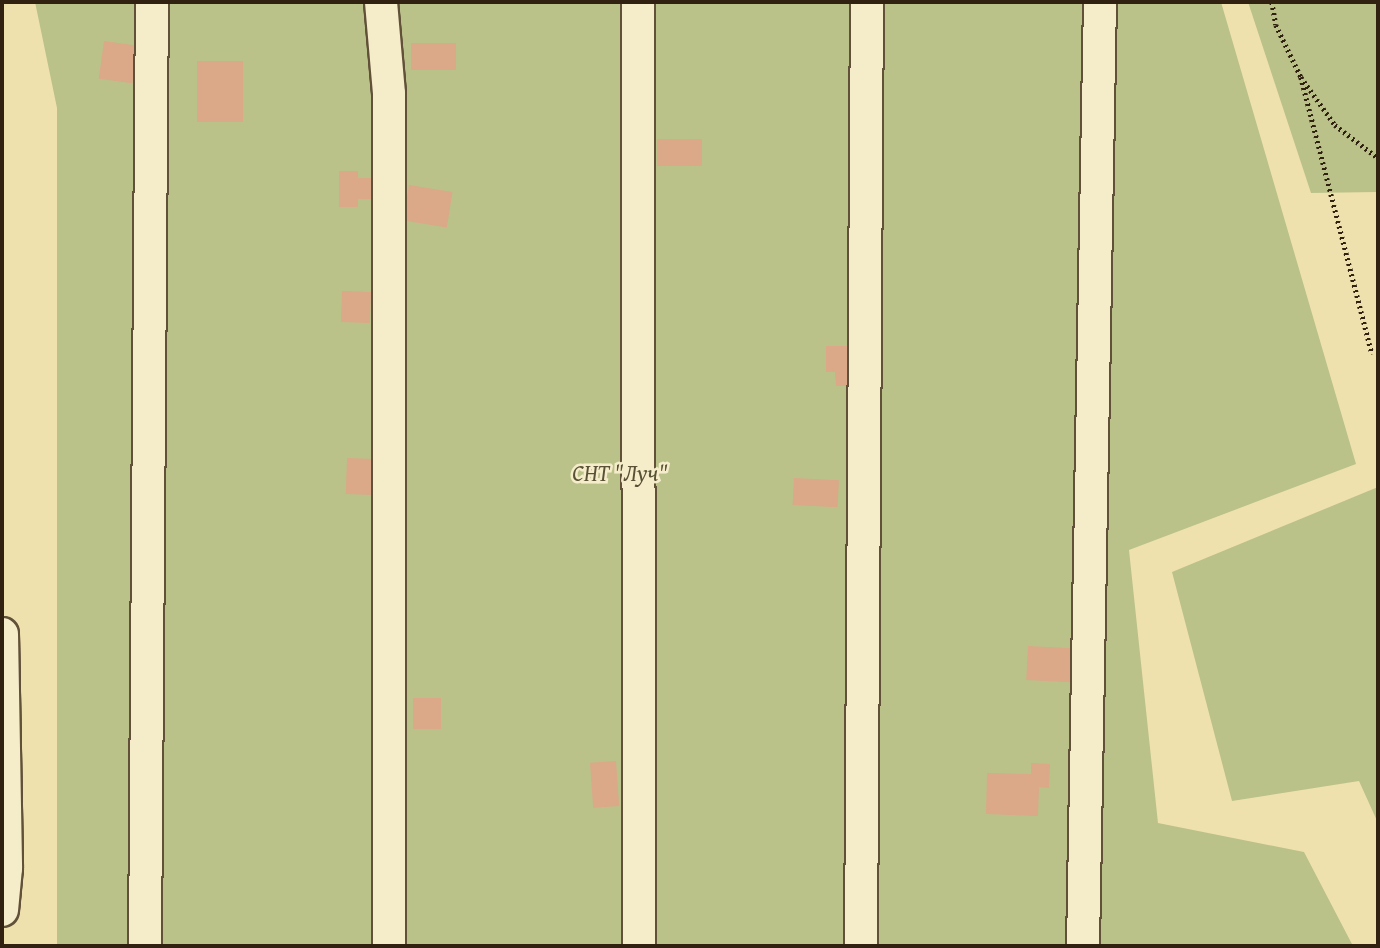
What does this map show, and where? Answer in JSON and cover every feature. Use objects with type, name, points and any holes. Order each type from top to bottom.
[{"type":"street","points":[[145,946],[152,2]]},
{"type":"street","points":[[381,2],[390,94],[389,946]]},
{"type":"street","points":[[638,2],[639,946]]},
{"type":"street","points":[[861,946],[867,2]]},
{"type":"street","points":[[1083,946],[1100,2]]},
{"type":"street","points":[[2,634],[6,868],[2,910]]},
{"type":"path","points":[[1272,2],[1276,25],[1301,77],[1335,125],[1378,158]]},
{"type":"path","points":[[1301,77],[1372,354]]},
{"type":"green space","name":"СНТ \"Луч\"","points":[[35,2],[1221,2],[1356,464],[1129,550],[1158,823],[1304,852],[1353,946],[57,946],[57,108]]},
{"type":"green space","points":[[1248,2],[1378,2],[1378,192],[1311,193]]},
{"type":"green space","points":[[1378,487],[1378,823],[1359,781],[1232,801],[1172,572]]},
{"type":"building","points":[[104,41],[138,46],[132,83],[99,79]]},
{"type":"building","points":[[411,43],[456,43],[456,70],[411,70]]},
{"type":"building","points":[[197,61],[243,61],[243,122],[197,122]]},
{"type":"building","points":[[657,139],[702,139],[702,166],[657,166]]},
{"type":"building","points":[[339,171],[358,171],[358,178],[372,178],[372,199],[358,199],[358,207],[339,207]]},
{"type":"building","points":[[409,185],[452,192],[447,227],[403,221]]},
{"type":"building","points":[[342,291],[371,292],[370,323],[341,322]]},
{"type":"building","points":[[826,346],[855,346],[861,386],[836,386],[835,372],[826,372]]},
{"type":"building","points":[[347,458],[375,459],[374,495],[346,494]]},
{"type":"building","points":[[794,478],[839,480],[838,507],[793,505]]},
{"type":"building","points":[[1028,646],[1072,648],[1070,682],[1026,680]]},
{"type":"building","points":[[413,698],[441,698],[441,729],[413,729]]},
{"type":"building","points":[[616,761],[619,806],[593,808],[590,763]]},
{"type":"building","points":[[1031,763],[1050,764],[1049,788],[1039,787],[1038,816],[986,814],[987,773],[1031,774]]}]
